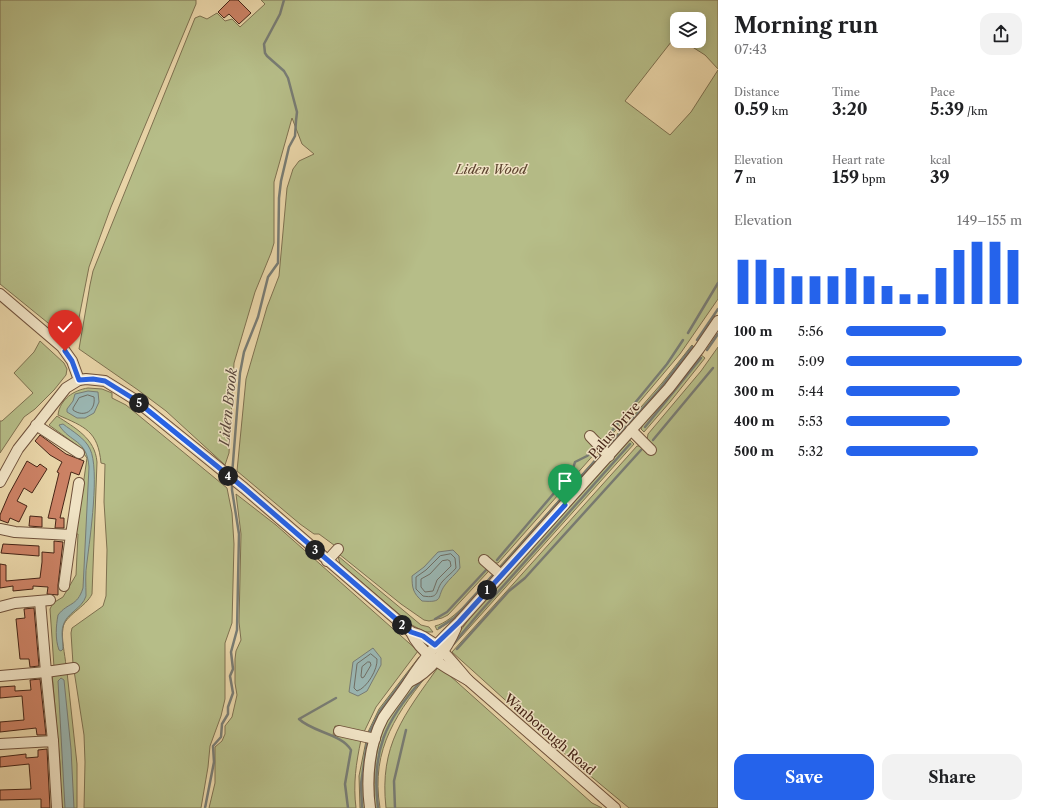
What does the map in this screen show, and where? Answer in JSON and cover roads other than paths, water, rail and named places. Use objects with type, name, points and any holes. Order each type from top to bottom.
[{"type":"street","points":[[0,294],[62,347],[72,361],[79,380],[66,388],[36,425],[13,457],[0,482]]},
{"type":"street","name":"Palus Drive","points":[[370,808],[368,791],[369,771],[375,739],[383,719],[409,682],[419,676],[431,657],[459,622],[609,456],[687,365],[718,321]]},
{"type":"street","name":"Wanborough Road","points":[[79,380],[93,379],[105,381],[124,392],[158,417],[239,484],[411,632],[423,636],[439,648],[468,680],[615,808]]},
{"type":"street","points":[[36,425],[79,453]]},
{"type":"street","points":[[631,430],[651,450]]},
{"type":"street","points":[[590,436],[609,456]]},
{"type":"street","points":[[64,586],[70,536],[79,483]]},
{"type":"street","points":[[0,529],[15,532],[70,536]]},
{"type":"street","points":[[327,561],[338,549]]},
{"type":"street","points":[[484,560],[501,575]]},
{"type":"street","points":[[0,607],[15,603],[45,601],[42,616],[43,640],[54,746],[57,808]]},
{"type":"street","name":"Wanborough Road","points":[[411,632],[417,644],[431,657],[468,680]]},
{"type":"street","points":[[0,676],[74,668]]},
{"type":"street","points":[[338,731],[375,739]]},
{"type":"street","points":[[0,744],[54,746]]},
{"type":"water","points":[[88,391],[98,392],[99,402],[94,413],[85,418],[77,418],[67,412],[67,409],[73,401],[75,394]]},
{"type":"water","points":[[63,424],[82,438],[90,449],[93,459],[94,487],[92,521],[86,570],[86,596],[81,604],[67,618],[63,626],[63,649],[61,651],[59,650],[56,637],[58,615],[78,598],[83,588],[89,467],[88,458],[82,446],[63,431],[59,425]]},
{"type":"water","points":[[453,550],[459,556],[460,568],[442,589],[437,600],[422,601],[414,590],[412,576],[424,567],[438,552]]},
{"type":"water","points":[[373,648],[381,658],[381,665],[367,691],[358,696],[349,692],[353,662]]},
{"type":"water","points":[[61,678],[64,680],[71,749],[74,808],[65,808],[58,681]]},
{"type":"waterway","name":"Liden Brook","points":[[232,475],[240,373],[244,352],[258,317],[268,277],[278,263],[279,198],[281,181],[289,147],[295,136],[297,112],[288,78],[284,71],[267,56],[265,53],[264,44],[280,14],[284,0]]},
{"type":"waterway","points":[[688,333],[718,283]]},
{"type":"waterway","points":[[697,340],[718,309]]},
{"type":"waterway","points":[[707,350],[718,334]]},
{"type":"waterway","points":[[611,432],[667,364],[683,340]]},
{"type":"waterway","points":[[608,447],[659,390],[692,347]]},
{"type":"waterway","points":[[645,427],[701,358]]},
{"type":"waterway","points":[[653,440],[713,368]]},
{"type":"waterway","points":[[454,643],[630,444]]},
{"type":"waterway","points":[[497,560],[572,472],[575,462],[587,456],[594,449]]},
{"type":"waterway","points":[[457,649],[509,591],[525,578],[641,450]]},
{"type":"waterway","points":[[501,567],[600,455]]},
{"type":"waterway","name":"Liden Brook","points":[[205,808],[214,762],[213,746],[221,737],[222,724],[228,714],[228,707],[233,693],[230,676],[233,669],[231,652],[237,630],[239,534],[232,482]]},
{"type":"waterway","points":[[435,619],[447,612],[486,570]]},
{"type":"waterway","points":[[439,628],[454,618],[492,576]]},
{"type":"waterway","points":[[370,731],[380,711],[410,671]]},
{"type":"waterway","points":[[378,808],[376,788],[377,770],[379,753],[384,738],[390,723],[399,709],[422,680]]},
{"type":"waterway","points":[[336,698],[299,719],[311,727],[341,740],[351,750],[345,784],[348,808]]},
{"type":"waterway","points":[[395,808],[394,781],[406,730]]},
{"type":"waterway","points":[[362,808],[361,784],[367,743]]},
{"type":"park label","name":"Liden Wood","points":[[491,169]]}]
